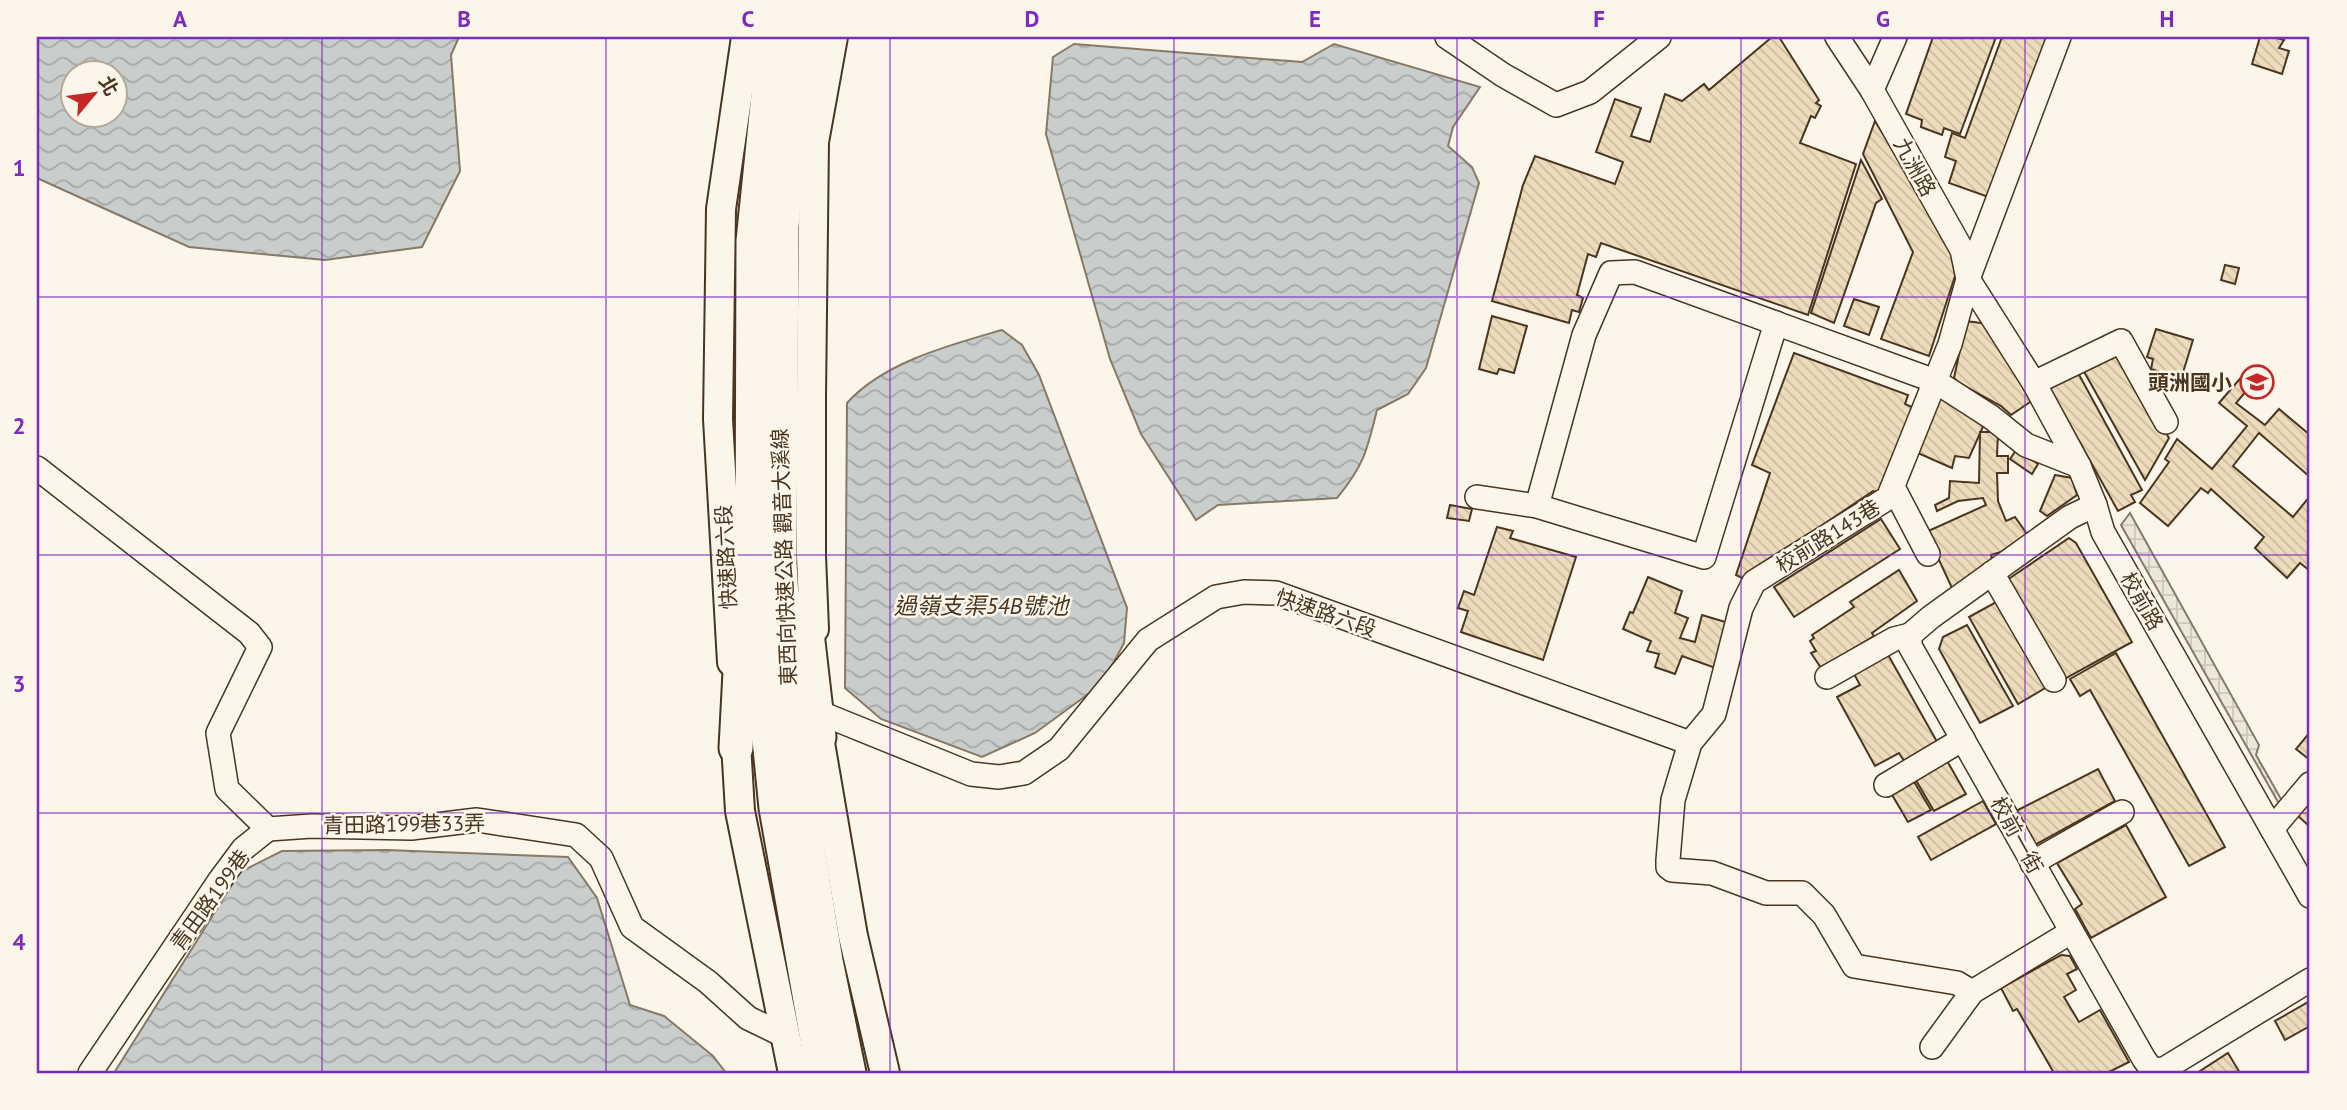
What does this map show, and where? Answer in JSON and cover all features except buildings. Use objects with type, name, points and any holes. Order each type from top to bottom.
[{"type":"highway","name":"東西向快速公路 觀音大溪線","points":[[774,37],[753,241],[780,564],[791,747],[826,961],[849,1073]]},
{"type":"highway","name":"東西向快速公路 觀音大溪線","points":[[804,37],[793,93],[752,570],[776,808],[823,1073]]},
{"type":"highway","points":[[736,748],[766,407]]},
{"type":"highway","points":[[766,407],[819,724]]},
{"type":"main road","name":"快速路六段","points":[[746,37],[721,209],[718,418],[740,811],[793,1073]]},
{"type":"main road","points":[[833,37],[814,142],[811,556],[819,724],[853,936],[885,1073]]},
{"type":"street","points":[[1447,37],[1503,75],[1556,105],[1590,92],[1659,37]]},
{"type":"street","name":"九洲路","points":[[1837,37],[1872,90],[1962,250],[1968,279],[1983,303]]},
{"type":"street","points":[[1872,90],[1895,37]]},
{"type":"street","name":"校前路143巷","points":[[1690,743],[1714,714],[1741,608],[1754,582],[1888,498],[1950,344],[1968,279],[2059,37]]},
{"type":"street","points":[[1537,506],[1584,335],[1611,272],[1635,272],[1935,381],[1991,417],[2026,445],[2079,466]]},
{"type":"street","name":"校前路","points":[[1983,303],[2034,383],[2079,466],[2103,531],[2310,896]]},
{"type":"street","points":[[1477,496],[1537,506],[1703,557],[1776,323]]},
{"type":"street","points":[[2034,383],[2121,341],[2166,422]]},
{"type":"street","points":[[37,468],[249,633],[260,648],[218,733],[227,789],[268,829]]},
{"type":"street","points":[[1893,487],[1928,554]]},
{"type":"street","points":[[1827,677],[1894,639],[1910,635],[2070,517],[2095,505]]},
{"type":"street","points":[[1992,573],[2054,680]]},
{"type":"street","name":"快速路六段","points":[[819,724],[971,774],[999,777],[1024,773],[1059,748],[1148,640],[1216,597],[1244,592],[1276,593],[1690,743]]},
{"type":"street","name":"校前一街","points":[[1910,635],[1910,646],[2152,1070],[2165,1071],[2310,980]]},
{"type":"street","points":[[1886,785],[1963,739]]},
{"type":"street","points":[[1690,743],[1673,800],[1668,867],[1672,870],[1712,873],[1766,893],[1802,894],[1824,915],[1854,966],[1957,983],[1972,992]]},
{"type":"street","points":[[2272,829],[2310,783]]},
{"type":"street","points":[[2032,863],[2122,812]]},
{"type":"street","name":"青田路199巷33弄","points":[[268,829],[312,826],[411,828],[477,820],[576,835],[601,858],[632,928],[708,982],[748,1018],[785,1036]]},
{"type":"street","name":"青田路199巷","points":[[90,1073],[243,849],[268,829]]},
{"type":"street","points":[[1932,1047],[1972,992],[2071,932]]},
{"type":"shaded area","points":[[2130,513],[2259,745],[2256,755],[2285,806],[2282,809],[2121,525]]},
{"type":"water","points":[[37,37],[459,37],[451,55],[460,171],[422,247],[325,260],[189,247],[37,178]]},
{"type":"water","points":[[1074,44],[1302,62],[1334,44],[1480,87],[1453,127],[1448,146],[1472,167],[1479,183],[1426,368],[1408,394],[1377,410],[1363,457],[1337,498],[1218,505],[1196,520],[1141,434],[1110,359],[1046,134],[1053,57]]},
{"type":"water","name":"過嶺支渠54B號池","points":[[1002,330],[1022,345],[1039,375],[1127,608],[1124,643],[1102,684],[1035,733],[982,757],[881,719],[845,688],[847,403],[880,376],[899,366],[940,349]]},
{"type":"water","points":[[387,850],[568,857],[597,898],[630,1005],[664,1016],[713,1056],[726,1073],[114,1073],[240,872],[282,851]]},
{"type":"place","name":"頭洲國小","points":[[2257,382]]}]
